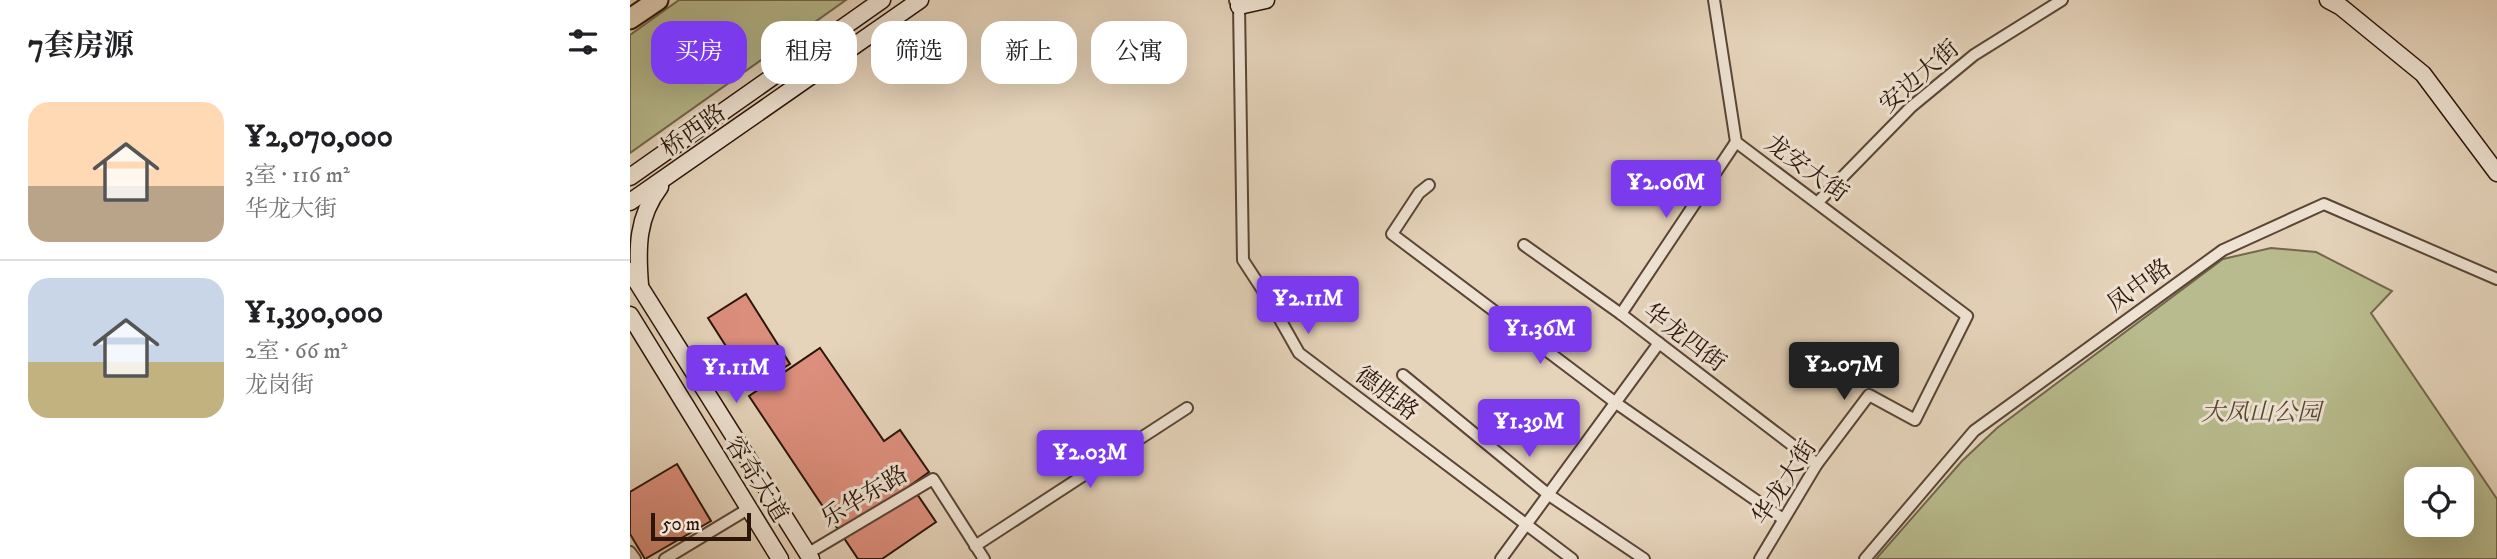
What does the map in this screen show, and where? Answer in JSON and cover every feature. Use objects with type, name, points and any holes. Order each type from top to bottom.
[{"type":"highway","points":[[630,19],[654,2]]},
{"type":"main road","name":"桥西路","points":[[630,177],[882,0]]},
{"type":"main road","name":"桥西路","points":[[630,202],[919,0]]},
{"type":"main road","points":[[1237,3],[1266,0]]},
{"type":"main road","points":[[2328,0],[2341,7],[2424,74],[2497,173]]},
{"type":"main road","points":[[640,287],[640,224],[649,202],[671,173]]},
{"type":"main road","points":[[630,271],[809,556]]},
{"type":"main road","name":"容奇大道","points":[[630,315],[780,559]]},
{"type":"street","name":"龙安大街","points":[[1714,0],[1737,142],[1967,316]]},
{"type":"street","name":"安边大街","points":[[1818,202],[1911,107],[1974,55],[2062,0]]},
{"type":"street","name":"德胜路","points":[[1237,3],[1243,260],[1299,353],[1572,559]]},
{"type":"street","points":[[1621,314],[1737,142]]},
{"type":"street","points":[[1429,185],[1419,193],[1392,234],[1616,403],[1783,519]]},
{"type":"street","name":"凤中路","points":[[1865,559],[1974,431],[2223,250],[2324,205],[2497,279]]},
{"type":"street","name":"华龙四街","points":[[1524,246],[1621,314],[1817,464]]},
{"type":"street","name":"华龙大街","points":[[1760,559],[1817,464],[1869,395],[1915,420],[1967,316]]},
{"type":"street","points":[[1501,559],[1659,343]]},
{"type":"street","points":[[1403,375],[1549,495],[1644,559]]},
{"type":"street","points":[[975,546],[1187,408]]},
{"type":"street","name":"乐华东路","points":[[809,556],[933,480],[984,559]]},
{"type":"street","points":[[665,559],[748,509]]},
{"type":"street","points":[[630,552],[635,559]]},
{"type":"green space","points":[[679,0],[846,0],[816,21],[761,21],[761,60],[747,70],[747,21],[651,21],[651,84],[727,84],[630,153],[630,35]]},
{"type":"green space","name":"大凤山公园","points":[[2271,248],[2316,252],[2392,291],[2371,313],[2497,499],[2497,559],[1876,559],[1962,461],[1997,428],[2223,259]]},
{"type":"building","points":[[746,294],[790,364],[752,387],[708,318]]},
{"type":"building","points":[[820,348],[884,441],[900,430],[929,472],[911,485],[936,522],[882,559],[858,559],[749,396]]},
{"type":"building","points":[[677,464],[711,521],[645,559],[630,534],[630,492]]}]
